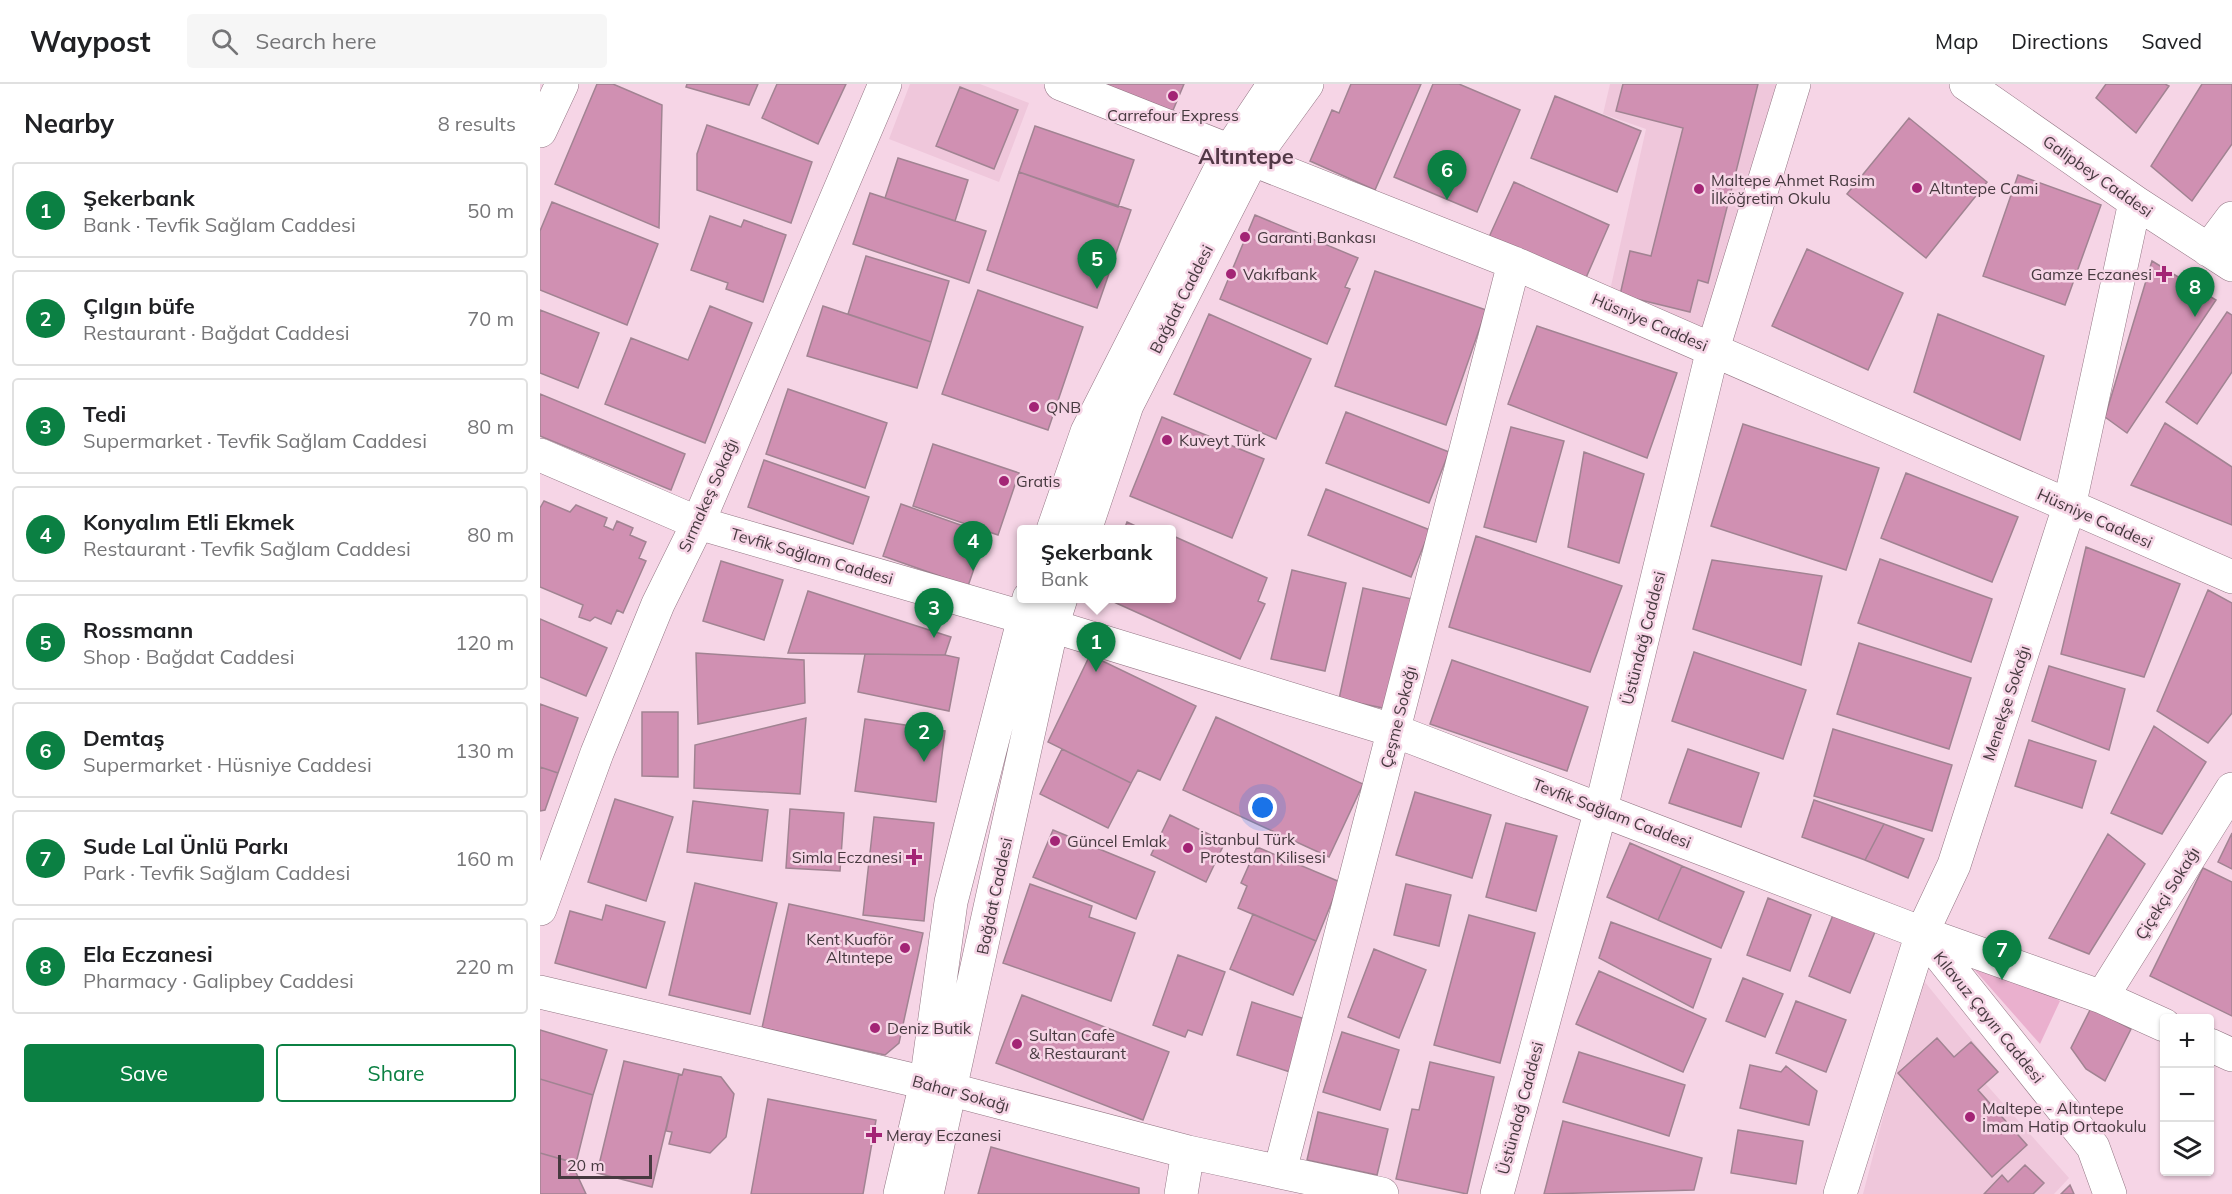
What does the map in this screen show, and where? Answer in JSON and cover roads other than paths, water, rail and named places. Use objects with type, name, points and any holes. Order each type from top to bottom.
[{"type":"street","points":[[540,130],[562,84]]},
{"type":"street","name":"Sırmakeş Sokağı","points":[[540,909],[597,753],[658,604],[698,523],[885,84]]},
{"type":"street","name":"Hüsniye Caddesi","points":[[1061,84],[1514,263],[2232,578]]},
{"type":"street","name":"Bağdat Caddesi","points":[[1086,525],[1127,405],[1274,84]]},
{"type":"street","name":"Bağdat Caddesi","points":[[1055,525],[1087,432],[1241,155],[1306,84]]},
{"type":"street","name":"Üstündağ Caddesi","points":[[1497,1194],[1601,809],[1713,349],[1794,84]]},
{"type":"street","name":"Galipbey Caddesi","points":[[1966,84],[2135,202],[2220,257]]},
{"type":"street","name":"Menekşe Sokağı","points":[[1840,1194],[1922,933],[1954,865],[2069,507],[2135,202]]},
{"type":"street","points":[[2220,257],[2232,218]]},
{"type":"street","name":"Çeşme Sokağı","points":[[1280,1171],[1514,263]]},
{"type":"street","name":"Tevfik Sağlam Caddesi","points":[[540,455],[698,523],[1041,610],[1395,731],[1922,933],[2102,997],[2160,1023]]},
{"type":"street","points":[[927,1194],[939,1087],[951,902],[1041,610]]},
{"type":"street","name":"Çiçekçi Sokağı","points":[[2102,997],[2232,789]]},
{"type":"street","name":"Kılavuz Çayırı Caddesi","points":[[1922,933],[2093,1147],[2110,1194]]},
{"type":"street","name":"Bahar Sokağı","points":[[540,992],[939,1087],[1188,1152],[1382,1194]]},
{"type":"street","points":[[2214,1047],[2232,1055]]},
{"type":"street","points":[[900,1194],[939,1087]]},
{"type":"street","points":[[1181,1194],[1188,1152]]},
{"type":"place","name":"Carrefour Express","points":[[1173,96]]},
{"type":"place","name":"Altıntepe Cami","points":[[1917,188]]},
{"type":"place","name":"Maltepe Ahmet Rasim İlköğretim Okulu","points":[[1699,189]]},
{"type":"place","name":"Demtaş","points":[[1447,200]]},
{"type":"place","name":"Garanti Bankası","points":[[1245,237]]},
{"type":"place","name":"Vakıfbank","points":[[1231,274]]},
{"type":"place","name":"Gamze Eczanesi","points":[[2164,274]]},
{"type":"place","name":"Rossmann","points":[[1097,289]]},
{"type":"place","name":"Ela Eczanesi","points":[[2195,317]]},
{"type":"place","name":"QNB","points":[[1034,407]]},
{"type":"place","name":"Kuveyt Türk","points":[[1167,440]]},
{"type":"place","name":"Gratis","points":[[1004,481]]},
{"type":"place","name":"Konyalım Etli Ekmek","points":[[973,571]]},
{"type":"place","name":"Tedi","points":[[934,638]]},
{"type":"place","name":"Şekerbank","points":[[1096,672]]},
{"type":"place","name":"Çılgın büfe","points":[[924,762]]},
{"type":"place","name":"Güncel Emlak","points":[[1055,841]]},
{"type":"place","name":"İstanbul Türk Protestan Kilisesi","points":[[1188,848]]},
{"type":"place","name":"Simla Eczanesi","points":[[914,857]]},
{"type":"place","name":"Kent Kuaför Altıntepe","points":[[905,948]]},
{"type":"place","name":"Sude Lal Ünlü Parkı","points":[[2002,980]]},
{"type":"place","name":"Deniz Butik","points":[[875,1028]]},
{"type":"place","name":"Sultan Cafe & Restaurant","points":[[1017,1044]]},
{"type":"place","name":"Maltepe - Altıntepe İmam Hatip Ortaokulu","points":[[1970,1117]]},
{"type":"place","name":"Meray Eczanesi","points":[[874,1135]]},
{"type":"district","name":"Altıntepe","points":[[1246,156]]}]
